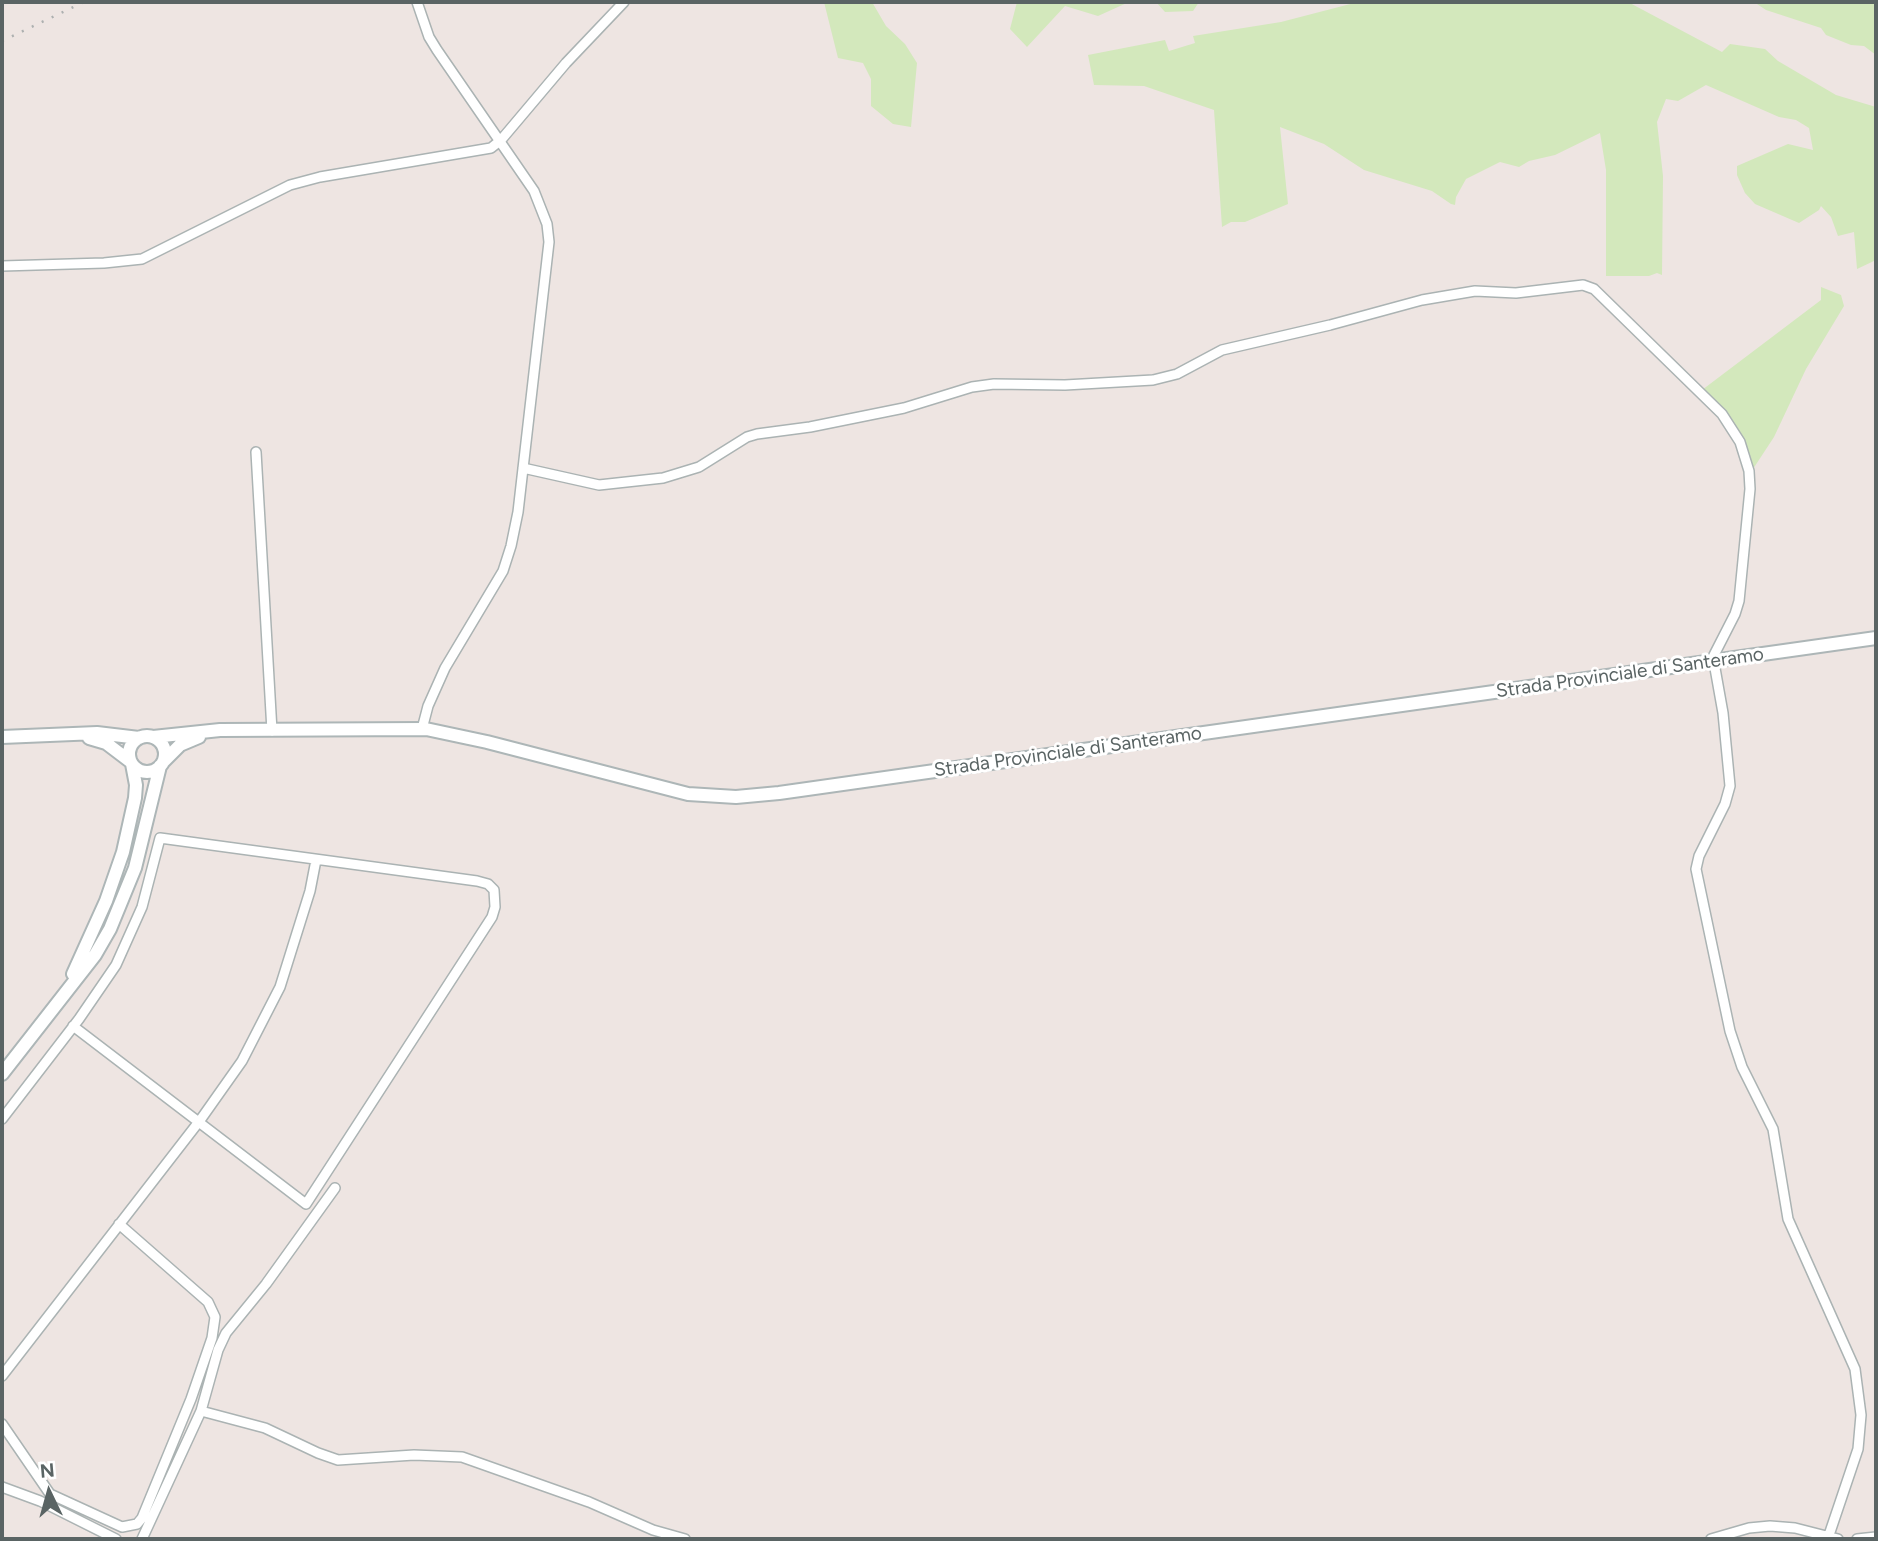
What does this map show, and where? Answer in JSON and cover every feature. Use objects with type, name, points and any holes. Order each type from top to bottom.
[{"type":"main road","name":"Strada Provinciale di Santeramo","points":[[268,731],[422,729],[445,732],[688,794],[736,797],[1876,638]]},
{"type":"main road","points":[[2,737],[97,733],[146,737],[177,736],[205,731],[268,731]]},
{"type":"main road","points":[[44,736],[96,739],[117,749],[146,771],[161,764],[180,746],[196,738],[268,731]]},
{"type":"main road","points":[[66,994],[106,901],[123,852],[136,785],[129,751],[146,737]]},
{"type":"main road","points":[[2,1074],[95,955],[121,906],[135,868],[164,750],[162,744],[146,737]]},
{"type":"street","points":[[416,2],[429,37],[534,191],[547,224],[549,242],[516,524],[506,563],[445,668],[428,706],[422,729]]},
{"type":"street","points":[[2,266],[142,259],[290,185],[320,177],[491,148],[624,2]]},
{"type":"street","points":[[523,468],[599,485],[663,478],[699,467],[747,437],[757,434],[810,427],[904,408],[972,387],[994,384],[1065,385],[1153,380],[1177,374],[1222,350],[1422,300],[1475,291],[1516,293],[1590,286],[1718,409],[1740,442],[1750,477],[1743,583],[1735,614],[1713,657],[1730,786],[1725,804],[1696,862],[1700,894],[1730,1031],[1742,1067],[1773,1129],[1788,1219],[1855,1369],[1859,1394],[1861,1415],[1858,1449],[1833,1539],[1795,1528],[1770,1526],[1749,1528],[1711,1539]]},
{"type":"street","points":[[256,452],[268,731]]},
{"type":"street","points":[[2,1119],[102,988],[125,948],[142,907],[160,838],[488,884],[494,890],[495,906],[492,917],[306,1204],[73,1027]]},
{"type":"street","points":[[2,1377],[199,1122],[242,1061],[280,987],[302,921],[316,860]]},
{"type":"street","points":[[142,1539],[201,1411],[218,1350],[229,1330],[266,1284],[335,1188]]},
{"type":"street","points":[[2,1424],[50,1494],[122,1528],[138,1524],[148,1506],[191,1399],[215,1323],[214,1313],[208,1302],[119,1224]]},
{"type":"street","points":[[215,1323],[229,1330]]},
{"type":"street","points":[[201,1411],[265,1428],[338,1460],[430,1454],[462,1457],[589,1502],[653,1530],[685,1539]]},
{"type":"street","points":[[2,1478],[4,1487],[40,1501],[116,1539]]},
{"type":"street","points":[[1857,1539],[1876,1537]]},
{"type":"green space","points":[[824,2],[872,2],[886,26],[905,44],[917,63],[911,127],[893,124],[871,106],[871,79],[863,63],[838,58]]},
{"type":"green space","points":[[1017,2],[1129,2],[1098,16],[1065,6],[1027,47],[1010,29]]},
{"type":"green space","points":[[1156,2],[1199,2],[1193,11],[1165,12]]},
{"type":"green space","points":[[1358,2],[1628,2],[1722,52],[1730,44],[1765,49],[1778,61],[1836,95],[1876,107],[1876,260],[1857,269],[1854,232],[1838,236],[1831,217],[1821,206],[1799,223],[1755,204],[1745,193],[1737,175],[1737,166],[1788,144],[1813,150],[1809,128],[1796,120],[1779,117],[1706,85],[1678,101],[1666,99],[1657,122],[1663,176],[1662,275],[1606,276],[1606,170],[1600,133],[1555,155],[1529,161],[1519,167],[1500,162],[1466,179],[1456,197],[1455,205],[1432,191],[1364,170],[1324,144],[1280,127],[1288,204],[1245,222],[1231,222],[1222,227],[1214,110],[1144,86],[1094,85],[1088,55],[1165,40],[1169,51],[1195,43],[1193,36],[1281,22]]},
{"type":"green space","points":[[1754,2],[1876,2],[1876,55],[1864,46],[1851,45],[1826,35],[1821,28],[1766,10]]},
{"type":"green space","points":[[1821,287],[1841,295],[1844,306],[1806,369],[1774,437],[1753,469],[1731,420],[1702,390],[1821,300]]},
{"type":"railway","points":[[2,41],[84,2]]}]
